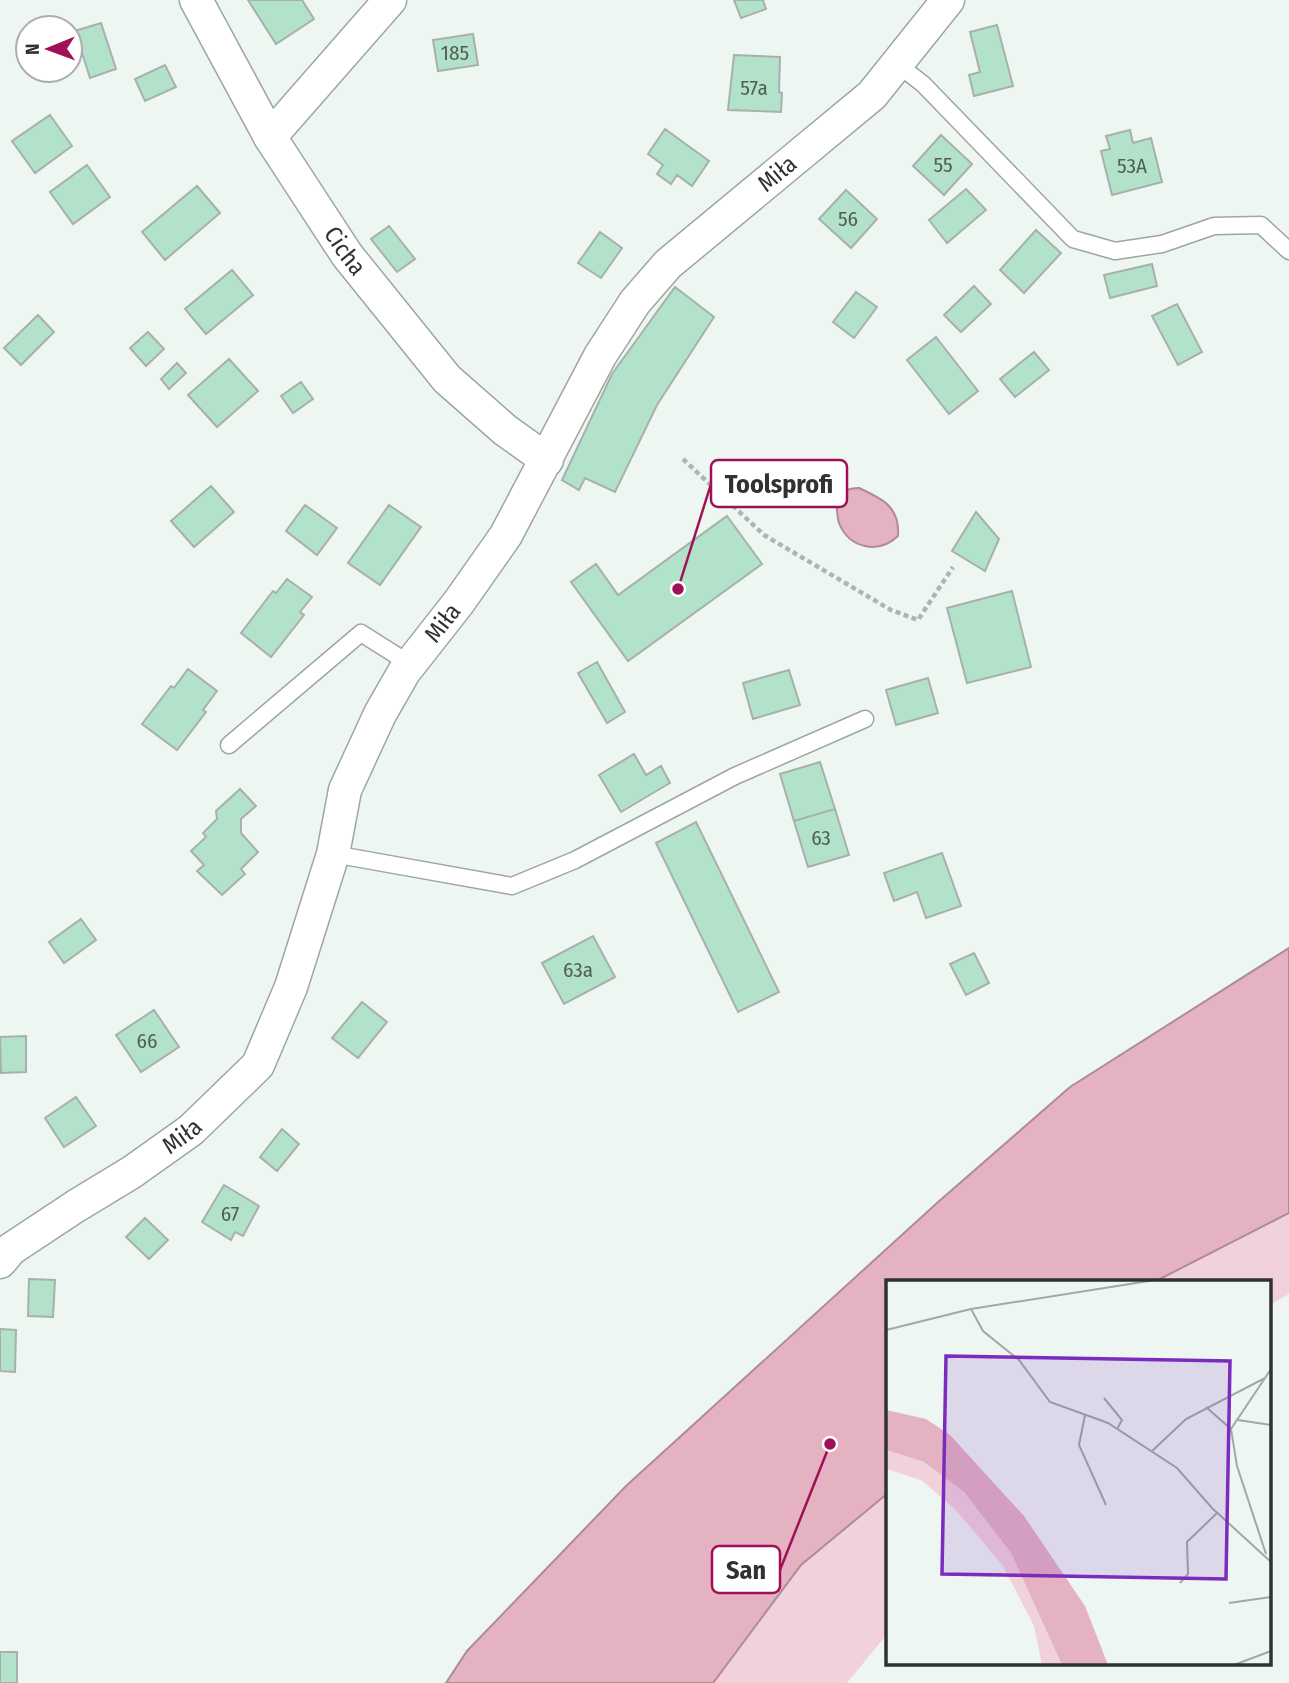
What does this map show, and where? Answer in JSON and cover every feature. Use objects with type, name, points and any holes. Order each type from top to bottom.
[{"type":"street","name":"Cicha","points":[[196,0],[270,137],[346,255],[447,379],[505,430],[547,460]]},
{"type":"street","points":[[270,137],[390,0]]},
{"type":"street","name":"Miła","points":[[0,1262],[11,1249],[132,1172],[191,1130],[258,1065],[291,987],[333,854],[345,790],[380,714],[410,664],[459,602],[506,535],[600,356],[635,302],[678,256],[872,95],[948,0]]},
{"type":"lane","points":[[897,64],[923,84],[1073,239],[1115,251],[1162,244],[1214,226],[1261,225],[1289,251]]},
{"type":"lane","points":[[229,745],[361,633],[410,664]]},
{"type":"lane","points":[[333,854],[512,886],[575,860],[736,776],[865,719]]},
{"type":"path","points":[[683,459],[764,535],[891,610],[918,620],[953,566]]},
{"type":"shaded area","points":[[859,488],[882,500],[893,511],[898,536],[890,542],[873,547],[865,546],[844,532],[839,523],[836,501],[846,491]]},
{"type":"shaded area","points":[[1289,948],[1289,1213],[1158,1280],[886,1280],[886,1495],[801,1565],[713,1683],[446,1683],[467,1651],[626,1486],[937,1203],[1070,1087]]},
{"type":"shaded area","points":[[1289,1213],[1289,1294],[1272,1304],[1272,1280],[1158,1280]]},
{"type":"shaded area","points":[[886,1495],[886,1635],[847,1683],[713,1683],[801,1565]]},
{"type":"building","points":[[248,0],[302,0],[314,19],[276,44]]},
{"type":"building","points":[[734,0],[763,0],[766,9],[741,18]]},
{"type":"building","points":[[101,23],[116,69],[90,78],[84,59],[84,28]]},
{"type":"building","points":[[997,25],[1013,86],[974,96],[969,75],[980,72],[970,32]]},
{"type":"building","points":[[473,34],[478,65],[438,71],[433,40]]},
{"type":"building","points":[[734,55],[780,57],[781,112],[728,110]]},
{"type":"building","points":[[165,65],[176,87],[145,101],[135,79]]},
{"type":"building","points":[[50,115],[72,146],[35,173],[12,141]]},
{"type":"building","points":[[665,129],[709,161],[692,186],[677,175],[671,184],[657,174],[663,165],[648,154]]},
{"type":"building","points":[[1130,130],[1133,143],[1151,138],[1162,182],[1112,195],[1101,151],[1110,149],[1106,136]]},
{"type":"building","points":[[941,135],[972,164],[944,195],[913,166]]},
{"type":"building","points":[[87,165],[110,197],[73,224],[50,192]]},
{"type":"building","points":[[197,186],[220,213],[165,260],[142,232]]},
{"type":"building","points":[[966,189],[986,210],[947,243],[929,220]]},
{"type":"building","points":[[846,190],[877,219],[851,248],[819,219]]},
{"type":"building","points":[[389,226],[415,259],[397,272],[371,239]]},
{"type":"building","points":[[1036,230],[1061,253],[1024,293],[1000,270]]},
{"type":"building","points":[[600,232],[622,248],[601,278],[578,263]]},
{"type":"building","points":[[1152,264],[1157,286],[1110,298],[1104,275]]},
{"type":"building","points":[[232,270],[253,295],[206,334],[185,309]]},
{"type":"building","points":[[974,286],[991,304],[961,332],[944,315]]},
{"type":"building","points":[[675,287],[714,317],[657,405],[615,492],[585,478],[579,490],[562,480],[612,374]]},
{"type":"building","points":[[856,292],[877,307],[854,338],[833,322]]},
{"type":"building","points":[[1177,304],[1202,352],[1178,365],[1152,316]]},
{"type":"building","points":[[38,315],[54,332],[21,365],[4,348]]},
{"type":"building","points":[[148,332],[164,349],[146,366],[130,348]]},
{"type":"building","points":[[936,337],[978,391],[949,414],[907,360]]},
{"type":"building","points":[[1034,352],[1049,370],[1015,397],[1000,379]]},
{"type":"building","points":[[229,359],[258,391],[217,427],[188,395]]},
{"type":"building","points":[[177,363],[186,373],[169,389],[161,379]]},
{"type":"building","points":[[301,382],[313,399],[293,413],[281,396]]},
{"type":"building","points":[[211,486],[234,512],[194,547],[171,521]]},
{"type":"building","points":[[305,505],[337,528],[317,555],[286,531]]},
{"type":"building","points":[[389,505],[421,527],[380,585],[348,563]]},
{"type":"building","points":[[976,512],[999,539],[985,571],[952,551]]},
{"type":"building","points":[[727,516],[762,564],[628,661],[571,582],[596,564],[618,595]]},
{"type":"building","points":[[287,579],[312,597],[300,612],[304,615],[271,657],[241,633],[273,591],[276,593]]},
{"type":"building","points":[[1012,591],[1031,667],[967,683],[947,608]]},
{"type":"building","points":[[597,662],[625,712],[607,723],[578,673]]},
{"type":"building","points":[[188,669],[217,691],[203,710],[206,712],[177,750],[142,724],[171,686],[174,688]]},
{"type":"building","points":[[789,670],[800,705],[753,719],[743,683]]},
{"type":"building","points":[[928,678],[938,713],[896,725],[886,690]]},
{"type":"building","points":[[634,754],[646,775],[661,766],[670,783],[621,812],[599,775]]},
{"type":"building","points":[[820,762],[835,809],[794,821],[780,774]]},
{"type":"building","points":[[240,789],[256,806],[241,819],[241,833],[258,852],[241,869],[245,874],[222,895],[197,871],[204,865],[191,851],[206,837],[203,833],[217,819],[216,811]]},
{"type":"building","points":[[835,809],[849,855],[808,867],[794,821]]},
{"type":"building","points":[[696,822],[779,992],[738,1012],[656,843]]},
{"type":"building","points":[[942,853],[961,906],[926,918],[917,892],[894,901],[884,873]]},
{"type":"building","points":[[81,919],[96,940],[64,963],[49,942]]},
{"type":"building","points":[[593,936],[615,977],[564,1004],[542,963]]},
{"type":"building","points":[[974,953],[989,983],[966,995],[950,964]]},
{"type":"building","points":[[362,1002],[387,1022],[358,1058],[332,1038]]},
{"type":"building","points":[[154,1010],[179,1047],[141,1072],[116,1035]]},
{"type":"building","points":[[26,1036],[26,1072],[1,1073],[0,1037]]},
{"type":"building","points":[[76,1097],[96,1126],[64,1147],[45,1118]]},
{"type":"building","points":[[282,1129],[299,1144],[277,1171],[260,1157]]},
{"type":"building","points":[[224,1185],[259,1206],[243,1236],[235,1232],[231,1240],[202,1222]]},
{"type":"building","points":[[145,1218],[168,1240],[149,1259],[126,1237]]},
{"type":"building","points":[[29,1279],[55,1280],[53,1317],[28,1316]]},
{"type":"building","points":[[0,1329],[16,1330],[15,1372],[0,1371]]},
{"type":"building","points":[[0,1652],[17,1652],[17,1683],[0,1683]]},
{"type":"place","name":"Toolsprofi","points":[[678,589]]},
{"type":"place","name":"San","points":[[830,1444]]}]
